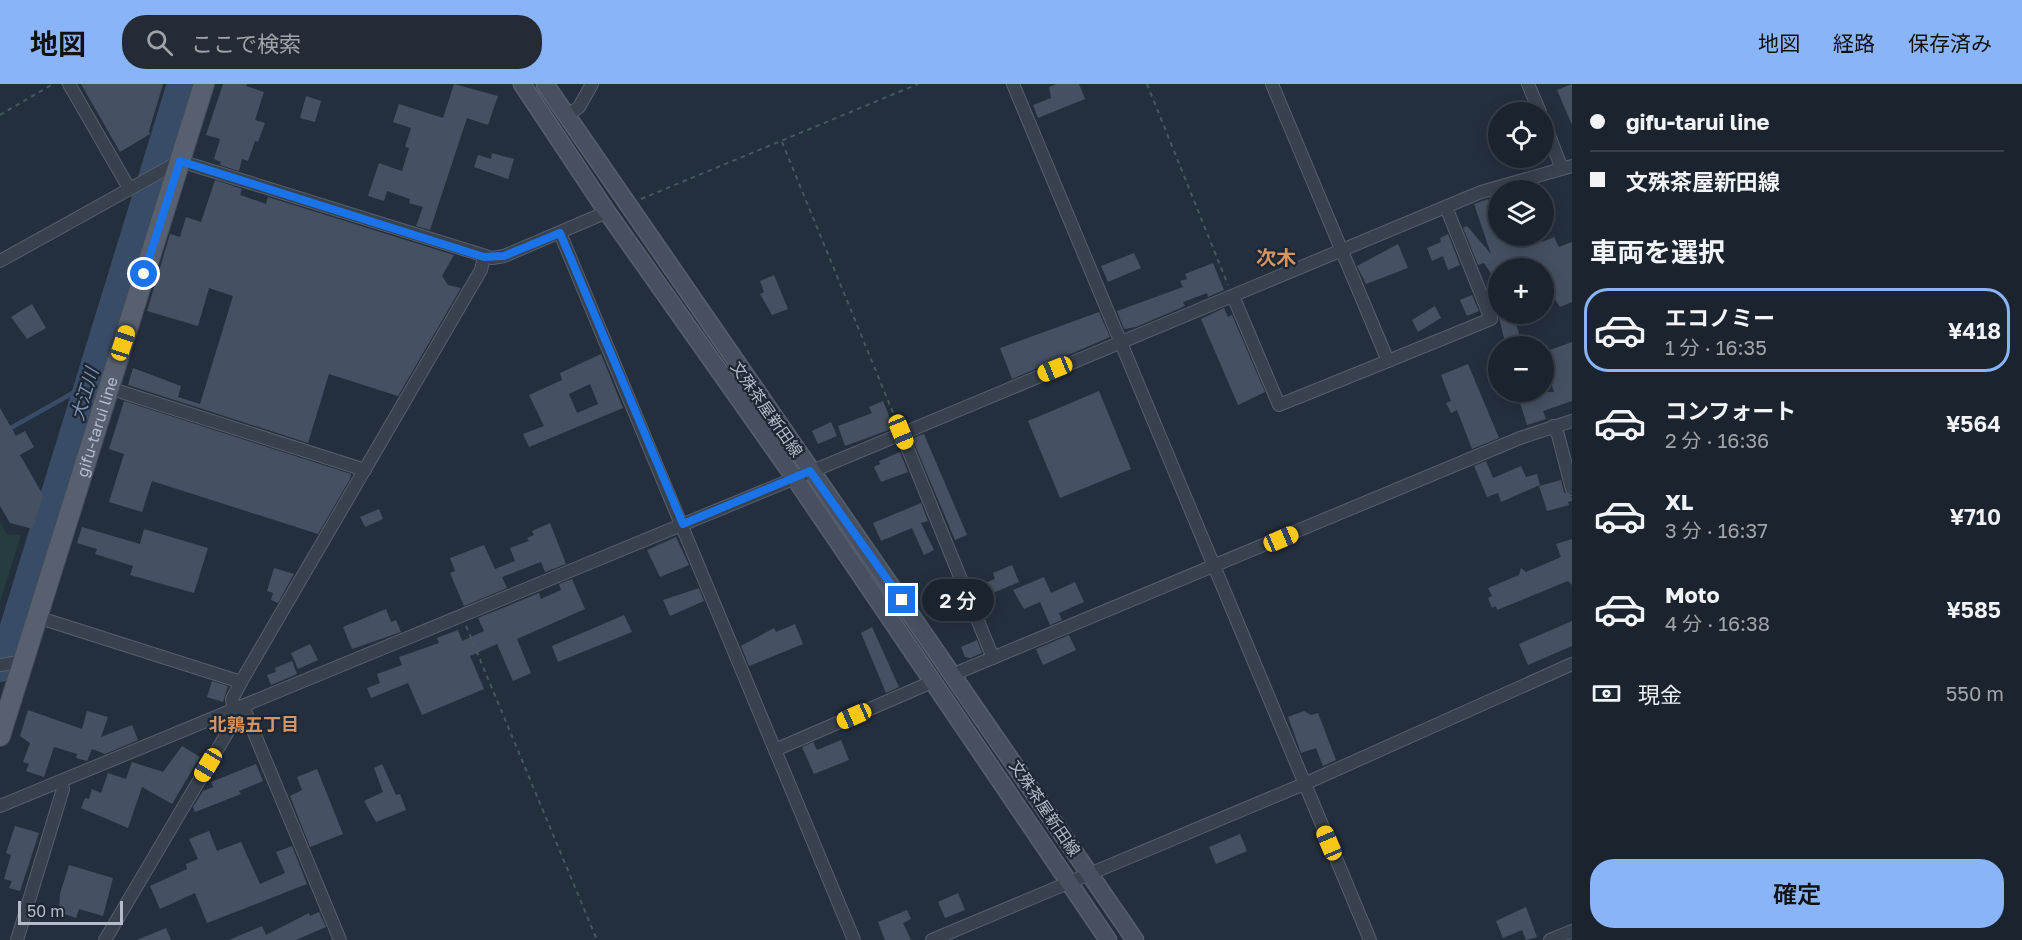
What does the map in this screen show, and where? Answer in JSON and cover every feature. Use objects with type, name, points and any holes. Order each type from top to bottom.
[{"type":"main road","name":"gifu-tarui line","points":[[0,736],[18,664],[37,617],[109,388],[172,165],[204,84]]},
{"type":"main road","name":"文殊茶屋新田線","points":[[522,84],[607,212],[794,477],[1108,940]]},
{"type":"main road","name":"文殊茶屋新田線","points":[[545,84],[810,471],[954,674],[1136,940]]},
{"type":"street","points":[[69,84],[129,188]]},
{"type":"street","points":[[567,116],[579,107],[592,84]]},
{"type":"street","points":[[1013,84],[1370,940]]},
{"type":"street","points":[[1272,84],[1388,361]]},
{"type":"street","points":[[1528,84],[1536,102]]},
{"type":"street","points":[[0,806],[1481,192],[1567,167],[1554,142]]},
{"type":"street","points":[[0,261],[172,165],[493,257]]},
{"type":"street","points":[[1233,296],[1279,405],[1491,319],[1446,207]]},
{"type":"street","points":[[340,940],[232,699],[481,270],[493,257],[560,233],[607,212]]},
{"type":"street","points":[[560,233],[683,524],[854,940]]},
{"type":"street","points":[[109,388],[364,470]]},
{"type":"street","points":[[954,674],[1553,426],[1572,421]]},
{"type":"street","points":[[1553,426],[1558,435],[1572,489]]},
{"type":"street","points":[[901,432],[993,658]]},
{"type":"street","points":[[37,617],[240,682]]},
{"type":"street","points":[[0,665],[18,664]]},
{"type":"street","points":[[932,940],[1304,784],[1572,664]]},
{"type":"street","points":[[775,750],[932,682]]},
{"type":"street","points":[[105,940],[238,708]]},
{"type":"street","points":[[17,940],[63,789],[61,781]]},
{"type":"street","points":[[1550,940],[1572,931]]},
{"type":"path","points":[[0,115],[53,84]]},
{"type":"path","points":[[628,207],[639,200],[918,84]]},
{"type":"path","points":[[1147,84],[1233,296]]},
{"type":"path","points":[[782,142],[901,432]]},
{"type":"path","points":[[461,615],[597,940]]},
{"type":"green space","points":[[0,522],[7,534],[21,535],[0,602]]},
{"type":"building","points":[[81,84],[163,84],[150,134],[120,152]]},
{"type":"building","points":[[223,84],[247,84],[246,86],[264,92],[255,120],[265,123],[248,161],[242,159],[239,171],[220,165],[221,162],[214,159],[220,139],[206,135]]},
{"type":"building","points":[[454,84],[498,96],[488,125],[467,118],[430,230],[416,226],[423,207],[409,203],[410,199],[387,191],[384,201],[368,196],[379,163],[402,171],[409,148],[405,147],[411,128],[393,122],[399,104],[443,118]]},
{"type":"building","points":[[1056,84],[1079,84],[1085,99],[1038,118],[1033,105],[1051,98],[1049,87]]},
{"type":"building","points":[[1572,84],[1572,125],[1557,90]]},
{"type":"building","points":[[306,96],[321,101],[315,122],[300,118]]},
{"type":"building","points":[[492,153],[514,159],[508,179],[474,167],[478,155],[491,159]]},
{"type":"building","points":[[215,180],[242,189],[240,195],[266,204],[268,197],[454,255],[442,276],[448,285],[461,288],[398,396],[329,374],[308,443],[128,385],[133,368],[181,386],[178,397],[200,404],[233,296],[209,288],[198,326],[147,311],[170,234],[180,237],[186,217],[201,222]]},
{"type":"building","points":[[1488,199],[1488,245],[1474,204]]},
{"type":"building","points":[[1467,226],[1491,254],[1488,246],[1554,246],[1554,237],[1559,247],[1572,242],[1572,302],[1560,307],[1554,298],[1554,258],[1488,258],[1488,269],[1484,263],[1478,265],[1463,228]]},
{"type":"building","points":[[1448,234],[1460,265],[1448,270],[1443,256],[1432,261],[1427,248],[1441,242],[1440,238]]},
{"type":"building","points":[[1398,244],[1408,268],[1366,284],[1357,266]]},
{"type":"building","points":[[1134,253],[1141,268],[1108,282],[1101,266]]},
{"type":"building","points":[[1213,263],[1224,290],[1208,297],[1207,293],[1183,302],[1185,306],[1136,327],[1124,329],[1117,311],[1183,287],[1180,281],[1187,279],[1185,274]]},
{"type":"building","points":[[774,275],[788,309],[772,315],[760,294],[764,292],[760,281]]},
{"type":"building","points":[[1472,295],[1479,311],[1467,316],[1460,300]]},
{"type":"building","points":[[32,304],[46,328],[27,339],[11,317]]},
{"type":"building","points":[[1435,306],[1441,318],[1418,332],[1412,320]]},
{"type":"building","points":[[1224,308],[1228,317],[1232,315],[1265,392],[1238,405],[1201,319]]},
{"type":"building","points":[[1099,312],[1110,337],[1012,379],[1000,348]]},
{"type":"building","points":[[1500,324],[1516,324],[1520,336],[1504,336]]},
{"type":"building","points":[[1572,342],[1572,401],[1543,411],[1546,419],[1527,425],[1520,403],[1554,402],[1554,348]]},
{"type":"building","points":[[601,354],[623,408],[529,447],[523,434],[544,426],[529,395],[562,380],[560,373]],"holes":[[[590,384],[598,404],[577,413],[569,394]]]},
{"type":"building","points":[[1468,364],[1499,438],[1472,449],[1457,410],[1451,413],[1446,403],[1451,401],[1441,375]]},
{"type":"building","points":[[1099,391],[1131,469],[1060,498],[1028,421]]},
{"type":"building","points":[[124,401],[351,474],[350,479],[318,534],[152,481],[142,512],[109,502],[124,454],[109,449]]},
{"type":"building","points":[[883,401],[894,428],[845,446],[838,426],[872,413],[869,407]]},
{"type":"building","points":[[0,408],[16,436],[25,431],[34,447],[20,455],[43,495],[33,529],[10,523],[0,506]]},
{"type":"building","points":[[831,422],[837,436],[818,444],[812,431]]},
{"type":"building","points":[[924,434],[967,535],[955,540],[912,438]]},
{"type":"building","points":[[900,452],[908,472],[881,482],[874,467],[880,464],[879,461]]},
{"type":"building","points":[[1486,461],[1493,478],[1521,466],[1526,477],[1537,474],[1540,485],[1501,502],[1498,493],[1487,497],[1474,466]]},
{"type":"building","points":[[1561,480],[1564,492],[1572,497],[1572,501],[1568,502],[1569,505],[1547,511],[1539,486]]},
{"type":"building","points":[[921,503],[928,521],[921,523],[934,550],[924,555],[912,528],[881,541],[873,523]]},
{"type":"building","points":[[379,509],[383,519],[365,527],[360,517]]},
{"type":"building","points":[[550,523],[566,564],[545,572],[541,562],[502,577],[507,588],[464,606],[450,573],[455,571],[450,558],[484,545],[495,569],[515,561],[510,548],[529,541],[527,538],[534,535],[532,531]]},
{"type":"building","points":[[82,527],[140,544],[144,529],[208,548],[194,593],[130,575],[133,566],[95,554],[97,549],[77,543]]},
{"type":"building","points":[[676,537],[689,565],[660,577],[647,550]]},
{"type":"building","points":[[1572,539],[1572,585],[1568,581],[1497,610],[1496,606],[1492,608],[1488,598],[1492,596],[1488,588],[1519,575],[1521,568],[1526,572],[1561,557],[1556,544]]},
{"type":"building","points":[[1012,565],[1019,582],[988,595],[994,608],[984,613],[973,588],[995,579],[993,573]]},
{"type":"building","points":[[274,568],[294,574],[278,603],[271,600],[273,593],[267,591]]},
{"type":"building","points":[[1044,577],[1051,593],[1075,582],[1084,602],[1059,613],[1062,620],[1050,625],[1040,602],[1024,609],[1013,590]]},
{"type":"building","points":[[572,579],[585,609],[517,639],[531,673],[513,681],[497,644],[470,656],[484,689],[422,715],[408,683],[371,698],[367,688],[380,683],[377,674],[402,665],[399,657],[439,643],[437,638],[458,630],[462,641],[484,631],[478,618],[539,593],[541,599],[561,590],[559,584]]},
{"type":"building","points":[[699,588],[704,601],[670,616],[663,600]]},
{"type":"building","points":[[386,609],[391,622],[396,620],[401,632],[352,649],[343,627]]},
{"type":"building","points":[[624,615],[632,632],[558,662],[552,646]]},
{"type":"building","points":[[1572,621],[1572,646],[1528,665],[1519,644]]},
{"type":"building","points":[[795,624],[803,644],[749,666],[741,646],[774,628],[776,632]]},
{"type":"building","points":[[872,627],[899,687],[886,693],[861,633]]},
{"type":"building","points":[[1069,635],[1076,650],[1043,665],[1036,649]]},
{"type":"building","points":[[977,640],[982,653],[970,658],[965,657],[961,647]]},
{"type":"building","points":[[310,644],[318,660],[298,669],[291,653]]},
{"type":"building","points":[[292,661],[297,674],[271,685],[267,675],[276,672],[275,668]]},
{"type":"building","points":[[212,681],[228,686],[223,702],[207,697]]},
{"type":"building","points":[[28,710],[82,729],[87,711],[108,717],[101,737],[132,725],[138,740],[105,754],[92,749],[87,761],[76,758],[77,754],[54,747],[44,777],[26,771],[29,764],[23,762],[30,743],[20,736]]},
{"type":"building","points":[[1304,711],[1311,715],[1318,713],[1336,760],[1323,766],[1316,748],[1301,753],[1288,717]]},
{"type":"building","points":[[841,740],[849,760],[814,774],[802,747],[813,742],[817,750]]},
{"type":"building","points":[[182,746],[200,757],[172,804],[142,787],[128,828],[81,808],[85,798],[89,799],[92,789],[101,793],[108,773],[126,779],[132,762],[163,772]]},
{"type":"building","points":[[256,764],[263,781],[239,791],[241,794],[195,812],[193,807],[203,791],[213,787],[211,782]]},
{"type":"building","points":[[382,764],[396,795],[400,794],[406,810],[376,822],[364,801],[383,792],[374,768]]},
{"type":"building","points":[[317,769],[343,834],[310,847],[290,796],[302,790],[297,777]]},
{"type":"building","points":[[15,826],[39,833],[20,891],[9,888],[12,881],[4,879],[11,855],[6,853]]},
{"type":"building","points":[[209,831],[217,851],[241,842],[260,884],[285,873],[276,852],[292,846],[307,884],[207,923],[195,893],[160,909],[150,886],[187,869],[186,864],[198,859],[189,839]]},
{"type":"building","points":[[1240,834],[1247,851],[1216,864],[1209,847]]},
{"type":"building","points":[[69,865],[113,878],[103,916],[79,909],[76,918],[59,912],[60,894]]},
{"type":"building","points":[[958,893],[965,910],[945,918],[938,902]]},
{"type":"building","points":[[1526,907],[1537,937],[1526,940],[1522,930],[1503,938],[1496,921]]},
{"type":"building","points":[[907,910],[911,919],[903,923],[911,940],[885,940],[878,922]]},
{"type":"building","points":[[319,912],[326,927],[296,940],[229,940],[262,926],[266,935],[309,913],[310,916]]},
{"type":"building","points":[[166,928],[171,940],[137,940]]},
{"type":"waterway","name":"大江川","points":[[0,669],[180,84]]},
{"type":"waterway","points":[[0,434],[87,385]]},
{"type":"district","name":"次木","points":[[1276,257]]},
{"type":"district","name":"北鶉五丁目","points":[[254,724]]},
{"type":"route","points":[[144,274],[180,161],[484,257],[504,256],[560,233],[683,524],[810,471],[902,600]]}]
